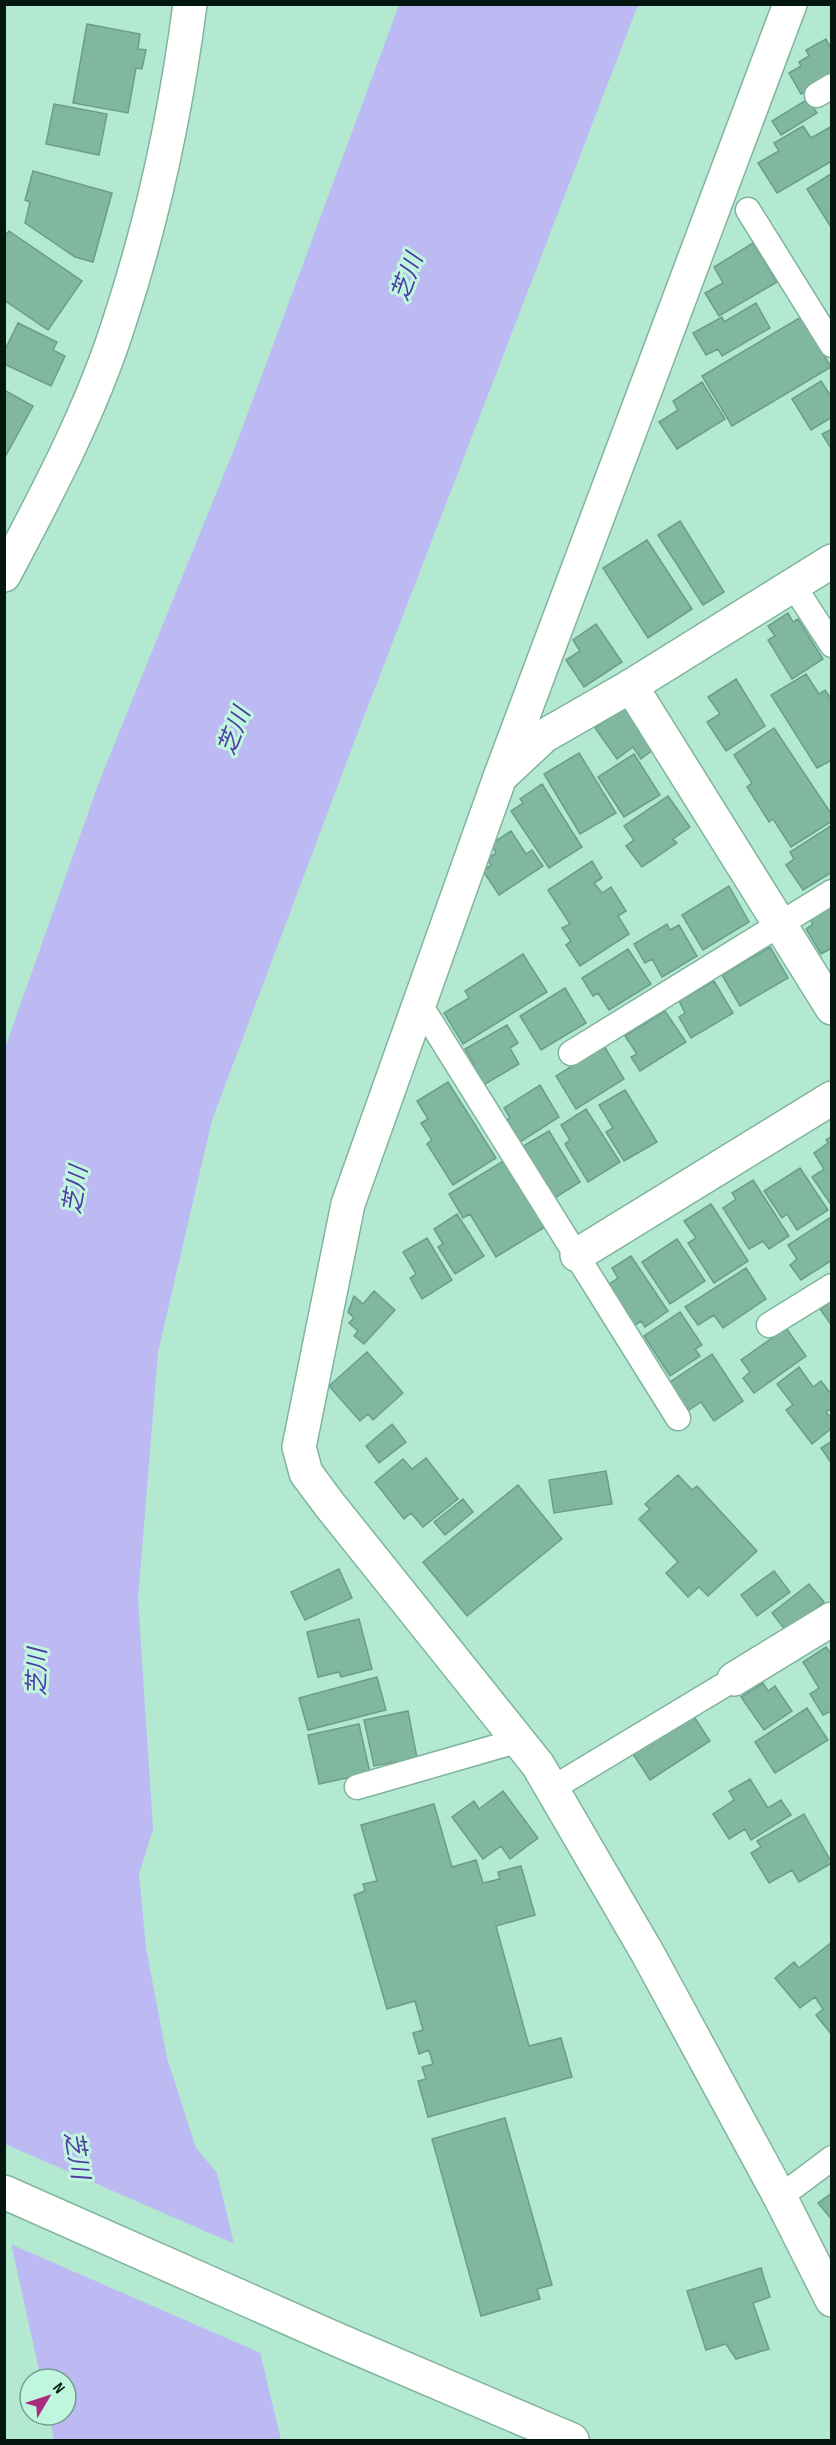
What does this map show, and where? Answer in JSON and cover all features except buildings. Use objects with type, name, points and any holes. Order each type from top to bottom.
[{"type":"street","points":[[4,575],[89,403],[119,325],[147,232],[173,113],[190,4]]},
{"type":"street","points":[[790,4],[500,777],[348,1204],[299,1447],[306,1473],[520,1740],[552,1788],[648,1954],[780,2197],[831,2300]]},
{"type":"street","points":[[500,777],[544,736],[631,686],[831,561]]},
{"type":"street","points":[[631,686],[831,1008]]},
{"type":"street","points":[[577,1256],[831,1098]]},
{"type":"street","points":[[734,1679],[831,1619]]},
{"type":"street","points":[[4,2192],[338,2340],[572,2440]]},
{"type":"lane","points":[[748,210],[831,345]]},
{"type":"lane","points":[[793,585],[831,645]]},
{"type":"lane","points":[[571,1053],[831,892]]},
{"type":"lane","points":[[420,1004],[678,1418]]},
{"type":"lane","points":[[769,1325],[831,1286]]},
{"type":"lane","points":[[552,1788],[734,1679]]},
{"type":"lane","points":[[357,1786],[520,1740]]},
{"type":"lane","points":[[780,2197],[831,2158]]},
{"type":"water","name":"芝川","points":[[399,5],[638,5],[350,753],[212,1120],[158,1352],[138,1599],[153,1829],[139,1874],[146,1948],[167,2058],[196,2148],[217,2173],[281,2440],[54,2440],[51,2427],[78,2427],[78,2367],[38,2367],[5,2216],[4,1051],[99,782],[239,437]]},
{"type":"pier","points":[[5,2144],[237,2245],[263,2354],[8,2243],[4,2229]]}]
